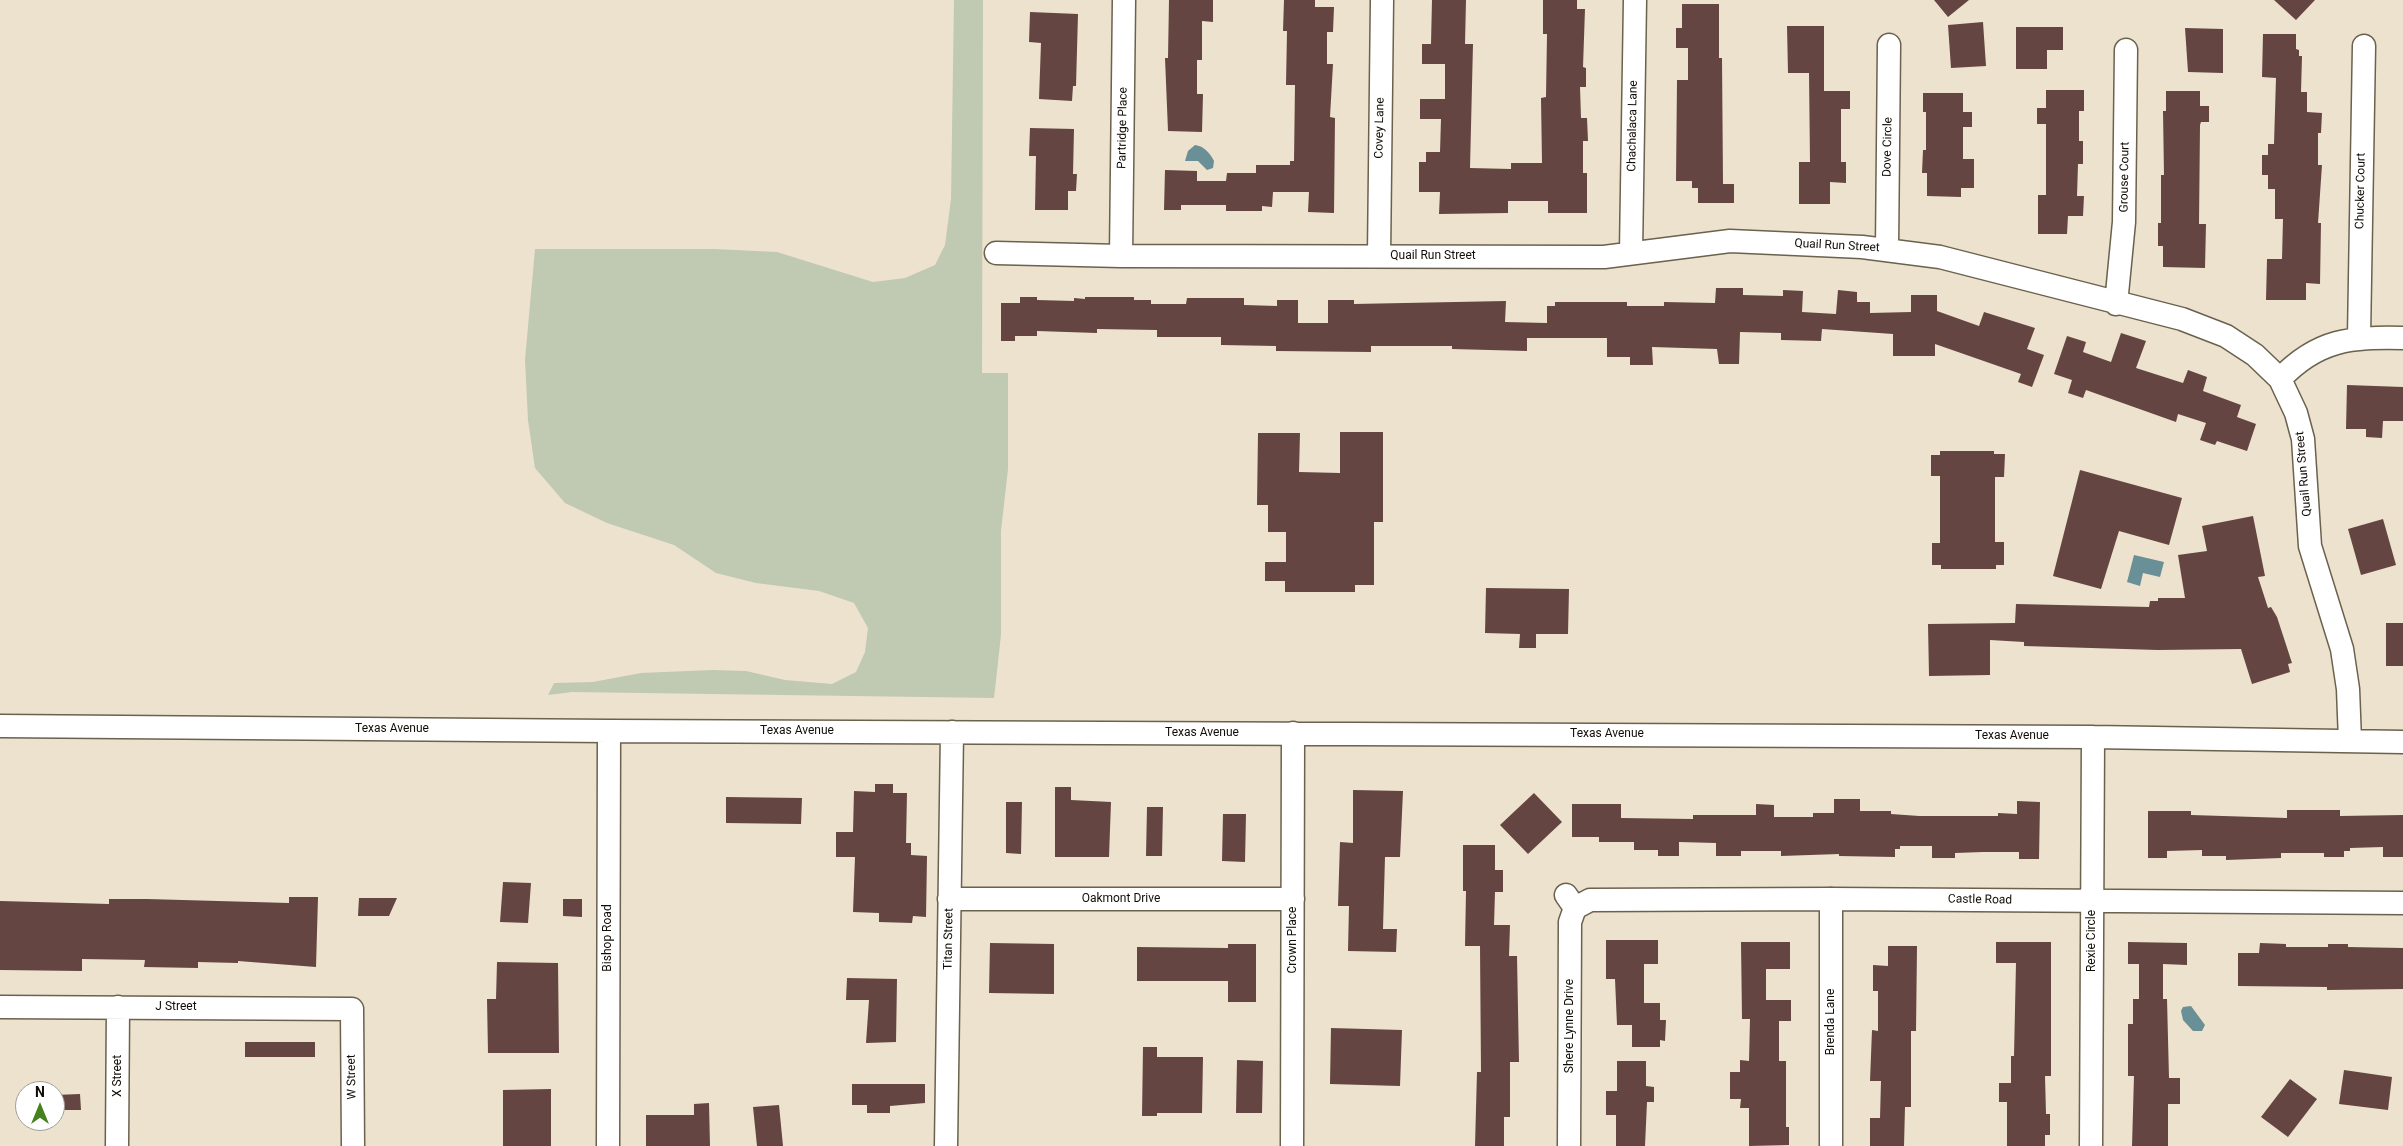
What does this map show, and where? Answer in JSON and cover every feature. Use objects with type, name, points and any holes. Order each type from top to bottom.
[{"type":"street","name":"Partridge Place","points":[[1121,256],[1124,0]]},
{"type":"street","name":"Covey Lane","points":[[1379,256],[1382,0]]},
{"type":"street","name":"Chachalaca Lane","points":[[1631,252],[1635,0]]},
{"type":"street","name":"Dove Circle","points":[[1887,248],[1889,45]]},
{"type":"street","name":"Chucker Court","points":[[2359,337],[2364,46]]},
{"type":"street","name":"Grouse Court","points":[[2116,304],[2124,222],[2126,50]]},
{"type":"street","name":"Quail Run Street","points":[[996,253],[1121,256],[1604,257],[1631,252],[1730,241],[1887,248],[1940,257],[2116,304],[2182,319],[2226,336],[2255,355],[2280,379],[2296,413],[2303,439],[2310,546],[2342,649],[2348,689],[2350,741]]},
{"type":"street","points":[[2280,379],[2297,361],[2340,341],[2359,337],[2403,338]]},
{"type":"street","name":"Texas Avenue","points":[[0,726],[609,731],[2093,737],[2403,742]]},
{"type":"street","name":"Bishop Road","points":[[608,1146],[609,731]]},
{"type":"street","name":"Titan Street","points":[[946,1146],[952,732]]},
{"type":"street","name":"Crown Place","points":[[1292,1146],[1293,733]]},
{"type":"street","name":"Rexie Circle","points":[[2091,1146],[2093,737]]},
{"type":"street","name":"Castle Road","points":[[1570,902],[1590,900],[1831,898],[2403,903]]},
{"type":"street","name":"Brenda Lane","points":[[1831,898],[1831,1146]]},
{"type":"street","name":"Oakmont Drive","points":[[949,900],[1293,900]]},
{"type":"street","name":"Shere Lynne Drive","points":[[1570,902],[1570,1146]]},
{"type":"street","name":"J Street","points":[[0,1007],[352,1009]]},
{"type":"street","name":"X Street","points":[[117,1146],[118,1007]]},
{"type":"street","name":"W Street","points":[[352,1009],[353,1146]]},
{"type":"green space","points":[[954,0],[983,0],[982,373],[1008,373],[1008,469],[1001,531],[1001,635],[994,698],[572,692],[548,695],[554,683],[593,682],[641,673],[712,670],[746,671],[785,680],[832,684],[856,672],[865,652],[868,628],[854,603],[819,591],[756,583],[716,573],[674,545],[607,523],[565,503],[535,468],[528,420],[525,360],[535,249],[714,249],[777,252],[873,282],[905,278],[935,265],[945,245],[951,199]]},
{"type":"water","points":[[1195,145],[1204,148],[1209,153],[1214,161],[1213,168],[1207,170],[1198,161],[1185,161],[1188,151]]},
{"type":"water","points":[[2134,555],[2164,562],[2160,577],[2143,573],[2140,586],[2127,582]]},
{"type":"water","points":[[2191,1006],[2205,1025],[2202,1031],[2193,1031],[2183,1020],[2181,1011],[2183,1007]]},
{"type":"building","points":[[1169,0],[1213,0],[1213,22],[1202,21],[1202,60],[1197,60],[1197,94],[1203,94],[1202,132],[1168,131],[1165,58],[1168,58]]},
{"type":"building","points":[[1284,0],[1315,0],[1315,7],[1334,7],[1333,32],[1327,32],[1327,64],[1333,64],[1330,117],[1335,118],[1334,213],[1308,212],[1309,192],[1273,192],[1272,207],[1262,206],[1262,211],[1226,211],[1226,205],[1181,205],[1181,210],[1164,210],[1165,170],[1197,171],[1197,181],[1226,181],[1227,173],[1256,173],[1256,165],[1290,165],[1290,161],[1294,161],[1295,85],[1286,85],[1287,31],[1283,31]]},
{"type":"building","points":[[1432,0],[1466,0],[1465,44],[1473,44],[1470,168],[1511,169],[1511,163],[1542,163],[1541,98],[1546,97],[1547,34],[1543,34],[1543,0],[1577,0],[1577,9],[1585,9],[1583,67],[1586,68],[1586,87],[1580,87],[1581,118],[1587,118],[1588,141],[1583,141],[1583,173],[1587,173],[1587,213],[1548,213],[1548,201],[1508,201],[1508,213],[1439,214],[1440,192],[1419,192],[1419,162],[1426,162],[1426,152],[1440,152],[1441,119],[1420,119],[1420,99],[1445,99],[1445,64],[1422,64],[1422,44],[1431,44]]},
{"type":"building","points":[[1934,0],[1969,0],[1948,17]]},
{"type":"building","points":[[2274,0],[2315,0],[2296,20]]},
{"type":"building","points":[[1682,4],[1719,4],[1719,58],[1722,58],[1723,184],[1734,184],[1734,203],[1698,203],[1698,188],[1692,188],[1692,181],[1676,181],[1677,80],[1688,80],[1688,48],[1676,48],[1676,28],[1682,28]]},
{"type":"building","points":[[1030,12],[1078,14],[1076,86],[1073,86],[1072,101],[1039,99],[1041,43],[1029,42]]},
{"type":"building","points":[[1983,22],[1986,66],[1951,68],[1948,25]]},
{"type":"building","points":[[1787,26],[1824,26],[1824,91],[1850,91],[1850,109],[1841,109],[1841,162],[1846,162],[1846,183],[1830,182],[1830,204],[1799,204],[1799,162],[1810,162],[1809,73],[1788,73]]},
{"type":"building","points":[[2016,27],[2063,27],[2063,50],[2047,50],[2047,69],[2016,69]]},
{"type":"building","points":[[2185,28],[2223,29],[2223,73],[2188,72]]},
{"type":"building","points":[[2263,34],[2296,34],[2296,49],[2299,50],[2299,56],[2302,56],[2301,92],[2307,92],[2307,112],[2322,113],[2321,133],[2318,133],[2318,165],[2322,165],[2318,223],[2321,223],[2320,284],[2306,283],[2306,300],[2266,300],[2267,259],[2282,259],[2283,219],[2275,219],[2275,189],[2268,189],[2268,175],[2262,175],[2262,155],[2268,155],[2268,144],[2274,144],[2276,78],[2262,77]]},
{"type":"building","points":[[2046,90],[2084,90],[2084,111],[2079,111],[2079,141],[2083,141],[2083,164],[2078,164],[2077,196],[2084,196],[2083,216],[2068,216],[2067,234],[2038,234],[2038,195],[2046,195],[2046,124],[2037,124],[2037,108],[2046,108]]},
{"type":"building","points":[[2166,91],[2200,91],[2200,106],[2209,106],[2209,122],[2201,122],[2200,125],[2199,224],[2206,224],[2205,268],[2163,267],[2163,246],[2158,246],[2158,223],[2161,223],[2161,175],[2164,175],[2163,111],[2166,111]]},
{"type":"building","points":[[1923,93],[1963,93],[1963,112],[1972,112],[1972,127],[1963,127],[1963,159],[1974,159],[1974,188],[1961,188],[1961,197],[1927,196],[1927,173],[1922,173],[1923,150],[1926,150],[1926,112],[1923,112]]},
{"type":"building","points":[[1030,128],[1074,129],[1073,174],[1077,174],[1076,191],[1068,191],[1068,210],[1035,210],[1036,156],[1029,156]]},
{"type":"building","points":[[1716,288],[1743,288],[1743,295],[1783,296],[1783,290],[1803,291],[1802,312],[1836,314],[1838,290],[1857,292],[1857,302],[1870,302],[1870,313],[1911,312],[1911,295],[1937,295],[1937,311],[1979,326],[1984,312],[2035,328],[2027,349],[2044,355],[2032,387],[2018,382],[2021,374],[1935,344],[1935,356],[1893,356],[1893,334],[1822,329],[1821,341],[1781,340],[1781,333],[1740,332],[1739,364],[1719,364],[1717,349],[1652,347],[1653,365],[1630,365],[1630,357],[1607,357],[1607,338],[1527,338],[1527,351],[1452,349],[1452,346],[1371,346],[1371,352],[1276,351],[1276,346],[1221,345],[1221,337],[1157,337],[1157,330],[1097,329],[1097,333],[1037,331],[1037,336],[1015,336],[1015,341],[1001,341],[1001,303],[1020,303],[1020,297],[1037,297],[1037,300],[1074,301],[1074,298],[1085,299],[1085,297],[1134,297],[1134,300],[1151,300],[1151,304],[1186,304],[1187,298],[1244,298],[1244,305],[1277,306],[1277,300],[1298,300],[1298,323],[1328,323],[1328,300],[1354,300],[1354,304],[1506,301],[1505,322],[1547,323],[1547,306],[1555,306],[1555,302],[1627,302],[1627,306],[1664,306],[1664,302],[1715,303]]},
{"type":"building","points":[[2121,333],[2146,341],[2136,368],[2183,383],[2188,370],[2207,377],[2203,391],[2241,405],[2237,417],[2256,424],[2247,451],[2217,441],[2215,445],[2200,440],[2206,423],[2178,414],[2176,422],[2086,390],[2083,398],[2068,393],[2072,380],[2054,374],[2067,336],[2086,342],[2083,352],[2111,362]]},
{"type":"building","points":[[2347,385],[2403,387],[2403,421],[2383,421],[2382,438],[2366,437],[2366,429],[2346,429]]},
{"type":"building","points":[[1340,432],[1383,432],[1383,522],[1374,522],[1374,585],[1355,585],[1355,592],[1285,592],[1285,581],[1265,581],[1265,562],[1286,562],[1286,532],[1268,532],[1268,505],[1257,505],[1258,433],[1300,433],[1299,472],[1340,473]]},
{"type":"building","points":[[1940,451],[1994,451],[1994,454],[2005,454],[2004,477],[1995,477],[1995,542],[2004,542],[2004,565],[1996,565],[1996,569],[1941,569],[1941,565],[1932,565],[1932,543],[1940,543],[1940,476],[1931,476],[1931,455],[1940,455]]},
{"type":"building","points":[[2080,470],[2182,498],[2169,545],[2119,531],[2101,589],[2053,576]]},
{"type":"building","points":[[2253,516],[2265,576],[2258,577],[2268,608],[2271,607],[2277,617],[2292,663],[2288,664],[2290,672],[2252,684],[2241,649],[2158,650],[2024,646],[2024,642],[1990,640],[1990,675],[1929,676],[1928,624],[2015,623],[2016,604],[2149,607],[2150,601],[2158,601],[2158,598],[2185,598],[2178,555],[2207,551],[2202,526]]},
{"type":"building","points":[[2383,519],[2396,565],[2361,575],[2348,529]]},
{"type":"building","points":[[1486,588],[1569,589],[1568,634],[1536,634],[1536,648],[1519,648],[1520,634],[1485,633]]},
{"type":"building","points":[[2386,623],[2403,623],[2403,666],[2386,666]]},
{"type":"building","points":[[875,784],[893,784],[893,793],[907,793],[906,843],[911,843],[911,855],[927,856],[926,917],[913,916],[912,923],[879,922],[879,913],[853,912],[855,857],[836,857],[836,832],[853,832],[854,791],[875,792]]},
{"type":"building","points":[[1055,787],[1071,787],[1071,800],[1111,802],[1109,857],[1055,857]]},
{"type":"building","points":[[1353,790],[1403,791],[1400,857],[1385,857],[1383,929],[1397,929],[1396,952],[1348,951],[1349,906],[1338,906],[1340,842],[1353,843]]},
{"type":"building","points":[[1534,793],[1562,822],[1528,854],[1500,825]]},
{"type":"building","points":[[726,797],[802,798],[801,824],[726,823]]},
{"type":"building","points":[[1834,799],[1860,799],[1860,811],[1891,811],[1891,814],[1919,816],[1998,816],[1998,813],[2017,814],[2017,801],[2040,802],[2039,859],[2019,859],[2019,852],[1955,853],[1955,858],[1932,858],[1932,846],[1900,846],[1900,849],[1895,849],[1895,857],[1839,856],[1839,854],[1781,856],[1781,851],[1741,851],[1741,856],[1716,856],[1716,843],[1679,842],[1679,856],[1658,856],[1658,850],[1634,850],[1634,842],[1599,842],[1599,837],[1572,837],[1572,804],[1621,804],[1621,818],[1693,819],[1693,815],[1756,815],[1756,804],[1774,805],[1774,817],[1813,817],[1813,813],[1834,813]]},
{"type":"building","points":[[1006,802],[1022,802],[1021,854],[1006,853]]},
{"type":"building","points":[[1147,807],[1163,807],[1162,856],[1146,856]]},
{"type":"building","points":[[2287,810],[2340,810],[2340,816],[2403,815],[2403,857],[2383,857],[2383,847],[2350,848],[2350,851],[2344,851],[2344,857],[2324,857],[2324,853],[2281,853],[2281,858],[2226,860],[2226,856],[2202,856],[2202,850],[2167,851],[2167,858],[2148,858],[2148,811],[2191,811],[2191,815],[2287,818]]},
{"type":"building","points":[[1223,814],[1246,814],[1245,862],[1222,861]]},
{"type":"building","points":[[1463,845],[1495,845],[1495,870],[1503,870],[1503,892],[1495,892],[1494,925],[1510,925],[1509,956],[1517,956],[1519,1062],[1510,1062],[1510,1117],[1504,1117],[1504,1146],[1475,1146],[1477,1072],[1481,1072],[1480,946],[1465,946],[1466,891],[1463,891]]},
{"type":"building","points":[[503,882],[531,883],[528,923],[500,922]]},
{"type":"building","points":[[289,897],[318,897],[316,967],[238,961],[238,963],[198,962],[198,968],[144,967],[145,960],[82,959],[82,971],[0,970],[0,901],[109,904],[109,899],[147,899],[289,903]]},
{"type":"building","points":[[359,898],[397,898],[389,916],[358,916]]},
{"type":"building","points":[[563,899],[582,899],[582,917],[563,916]]},
{"type":"building","points":[[1606,940],[1658,940],[1658,964],[1644,964],[1644,1003],[1660,1003],[1660,1020],[1666,1020],[1665,1041],[1660,1040],[1660,1047],[1632,1047],[1632,1025],[1617,1025],[1615,979],[1606,979]]},
{"type":"building","points":[[1741,942],[1790,942],[1790,969],[1766,969],[1766,1000],[1791,1000],[1791,1021],[1779,1021],[1779,1061],[1786,1061],[1786,1127],[1789,1127],[1789,1145],[1749,1146],[1749,1108],[1740,1108],[1741,1099],[1730,1099],[1730,1072],[1740,1072],[1740,1060],[1749,1061],[1750,1019],[1742,1019]]},
{"type":"building","points":[[1996,942],[2051,942],[2051,1076],[2045,1076],[2046,1114],[2050,1114],[2050,1135],[2045,1135],[2045,1146],[2007,1146],[2007,1102],[1999,1102],[1999,1083],[2011,1083],[2011,1056],[2014,1056],[2016,963],[1996,963]]},
{"type":"building","points":[[2128,942],[2187,943],[2187,965],[2163,964],[2163,999],[2167,999],[2169,1078],[2180,1078],[2180,1104],[2168,1104],[2168,1146],[2132,1146],[2134,1076],[2128,1076],[2128,1024],[2133,1024],[2133,999],[2139,999],[2139,964],[2128,964]]},
{"type":"building","points":[[990,943],[1054,944],[1054,994],[989,993]]},
{"type":"building","points":[[2260,943],[2286,944],[2286,947],[2328,947],[2328,944],[2348,944],[2348,947],[2403,948],[2403,989],[2327,990],[2327,987],[2238,986],[2238,953],[2259,953]]},
{"type":"building","points":[[1228,944],[1256,944],[1256,1002],[1228,1002],[1228,981],[1137,981],[1137,947],[1228,948]]},
{"type":"building","points":[[1888,946],[1917,946],[1916,1031],[1911,1031],[1911,1107],[1905,1107],[1904,1146],[1870,1146],[1870,1118],[1880,1118],[1881,1081],[1870,1081],[1872,1030],[1878,1031],[1878,991],[1873,991],[1873,965],[1888,966]]},
{"type":"building","points":[[497,962],[558,963],[559,1053],[488,1053],[487,999],[496,999]]},
{"type":"building","points":[[847,978],[897,979],[896,1042],[866,1043],[869,1000],[846,1000]]},
{"type":"building","points":[[1331,1028],[1402,1030],[1400,1086],[1330,1084]]},
{"type":"building","points":[[245,1042],[315,1042],[315,1057],[245,1057]]},
{"type":"building","points":[[1143,1047],[1157,1047],[1157,1057],[1203,1057],[1202,1113],[1157,1113],[1157,1116],[1142,1116]]},
{"type":"building","points":[[1237,1060],[1263,1061],[1262,1113],[1236,1113]]},
{"type":"building","points":[[1617,1061],[1646,1061],[1646,1086],[1654,1087],[1654,1102],[1647,1102],[1645,1146],[1616,1146],[1616,1115],[1606,1115],[1606,1091],[1617,1091]]},
{"type":"building","points":[[2344,1070],[2392,1077],[2388,1110],[2339,1104]]},
{"type":"building","points":[[2290,1079],[2317,1099],[2288,1137],[2261,1117]]},
{"type":"building","points":[[852,1084],[925,1084],[925,1103],[890,1106],[890,1113],[867,1113],[867,1105],[852,1105]]},
{"type":"building","points":[[551,1089],[551,1146],[503,1146],[503,1090]]},
{"type":"building","points":[[80,1094],[81,1110],[65,1110],[65,1095]]},
{"type":"building","points":[[709,1103],[710,1146],[646,1146],[646,1115],[694,1115],[694,1104]]},
{"type":"building","points":[[779,1105],[783,1146],[757,1146],[753,1107]]}]
